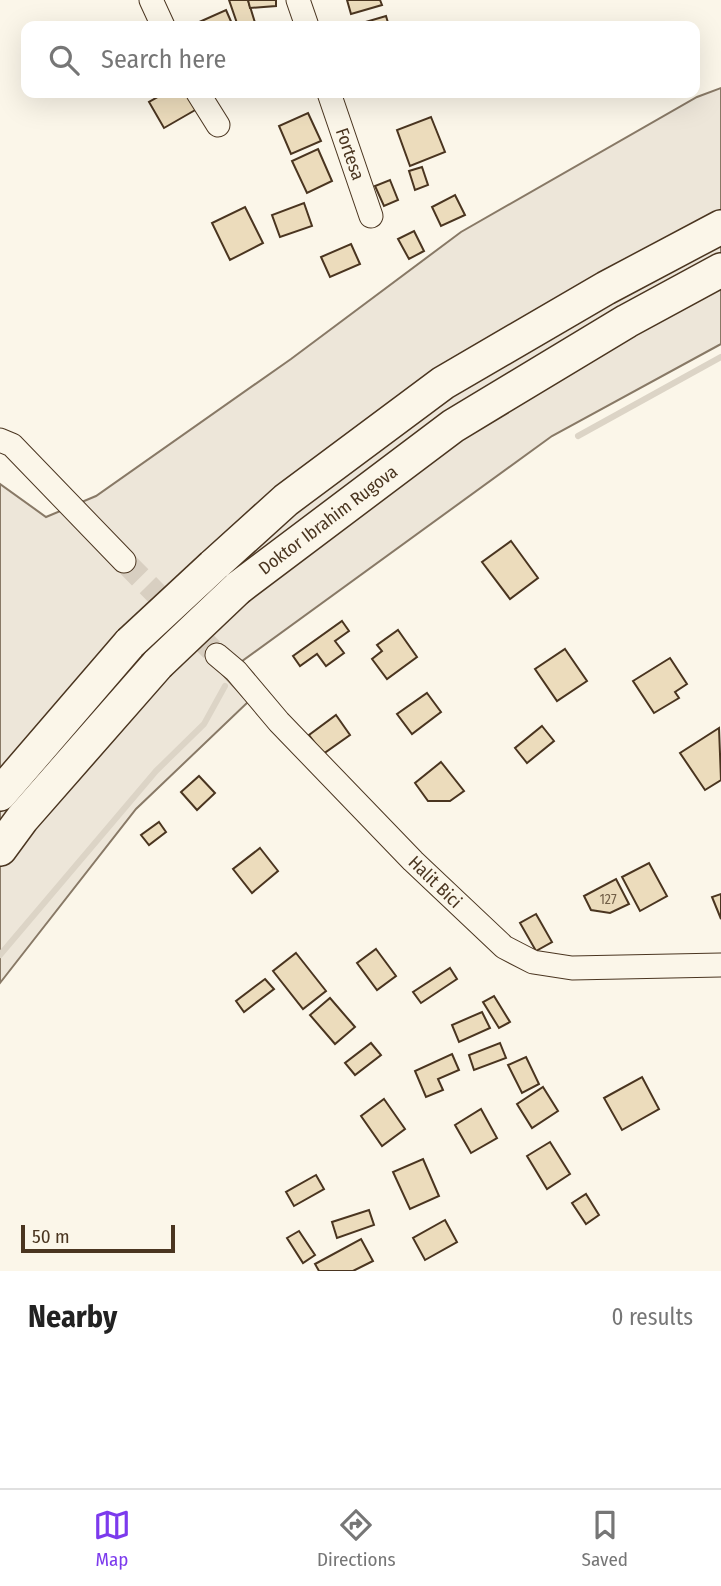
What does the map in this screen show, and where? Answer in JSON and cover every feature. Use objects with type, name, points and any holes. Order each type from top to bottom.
[{"type":"highway","name":"Doktor Ibrahim Rugova","points":[[0,794],[130,643],[286,500],[443,383],[606,288],[721,227]]},
{"type":"highway","name":"Doktor Ibrahim Rugova","points":[[0,849],[22,819],[158,664],[238,588],[453,426],[627,321],[721,270]]},
{"type":"street","points":[[151,0],[161,21]]},
{"type":"street","points":[[298,0],[305,21]]},
{"type":"street","points":[[201,98],[218,125]]},
{"type":"street","name":"Fortesa","points":[[331,98],[370,216]]},
{"type":"street","points":[[0,440],[12,445],[124,561]]},
{"type":"street","name":"Halit Bici","points":[[217,655],[236,671],[279,722],[413,861],[504,947],[533,962],[572,968],[721,965]]},
{"type":"shaded area","points":[[721,88],[721,344],[552,436],[223,675],[248,702],[136,809],[0,983],[0,484],[46,517],[96,496],[291,359],[461,232],[700,96]]},
{"type":"building","points":[[229,0],[248,0],[254,21],[236,21]]},
{"type":"building","points":[[248,0],[276,0],[276,6],[250,8]]},
{"type":"building","points":[[347,0],[380,0],[382,5],[351,14]]},
{"type":"building","points":[[226,10],[231,21],[201,21]]},
{"type":"building","points":[[386,16],[388,21],[369,21]]},
{"type":"building","points":[[156,98],[191,98],[197,109],[164,128],[149,102]]},
{"type":"building","points":[[308,113],[321,141],[291,154],[279,126]]},
{"type":"building","points":[[431,117],[445,152],[410,166],[397,130]]},
{"type":"building","points":[[318,149],[332,181],[307,193],[292,161]]},
{"type":"building","points":[[422,167],[428,185],[415,190],[409,171]]},
{"type":"building","points":[[390,180],[398,200],[384,206],[375,186]]},
{"type":"building","points":[[455,195],[465,215],[441,226],[432,207]]},
{"type":"building","points":[[304,203],[312,226],[280,237],[272,215]]},
{"type":"building","points":[[245,207],[263,243],[230,260],[212,223]]},
{"type":"building","points":[[414,231],[424,251],[409,259],[398,239]]},
{"type":"building","points":[[351,244],[360,264],[330,277],[321,257]]},
{"type":"building","points":[[511,541],[538,578],[510,599],[482,562]]},
{"type":"building","points":[[342,621],[349,631],[335,641],[344,653],[326,666],[317,654],[300,666],[293,656]]},
{"type":"building","points":[[398,630],[417,657],[387,679],[372,659],[382,651],[377,645]]},
{"type":"building","points":[[565,649],[587,681],[557,701],[535,669]]},
{"type":"building","points":[[670,658],[687,684],[675,692],[679,698],[654,713],[633,681]]},
{"type":"building","points":[[427,693],[441,712],[412,734],[397,714]]},
{"type":"building","points":[[336,715],[350,735],[323,754],[309,735]]},
{"type":"building","points":[[542,726],[554,741],[527,763],[515,748]]},
{"type":"building","points":[[719,728],[721,780],[705,790],[680,753]]},
{"type":"building","points":[[441,762],[464,791],[450,801],[428,801],[415,783]]},
{"type":"building","points":[[199,776],[215,793],[197,810],[181,792]]},
{"type":"building","points":[[159,822],[166,832],[149,845],[141,835]]},
{"type":"building","points":[[260,848],[278,871],[252,893],[233,869]]},
{"type":"building","points":[[649,863],[667,896],[640,911],[622,877]]},
{"type":"building","points":[[616,879],[629,904],[610,913],[591,910],[584,896]]},
{"type":"building","points":[[721,894],[721,919],[712,897]]},
{"type":"building","points":[[536,914],[552,942],[536,951],[520,923]]},
{"type":"building","points":[[376,949],[396,976],[377,990],[357,963]]},
{"type":"building","points":[[296,953],[326,991],[303,1009],[273,971]]},
{"type":"building","points":[[450,968],[457,979],[421,1003],[413,992]]},
{"type":"building","points":[[265,979],[274,989],[244,1012],[236,1001]]},
{"type":"building","points":[[494,996],[510,1022],[499,1028],[483,1002]]},
{"type":"building","points":[[330,998],[355,1027],[335,1044],[310,1015]]},
{"type":"building","points":[[482,1012],[490,1028],[459,1042],[452,1025]]},
{"type":"building","points":[[371,1043],[381,1055],[355,1075],[345,1063]]},
{"type":"building","points":[[500,1043],[506,1058],[474,1070],[469,1055]]},
{"type":"building","points":[[452,1054],[459,1070],[438,1079],[443,1090],[426,1097],[415,1071]]},
{"type":"building","points":[[526,1057],[539,1084],[522,1093],[508,1065]]},
{"type":"building","points":[[642,1077],[659,1109],[622,1130],[604,1098]]},
{"type":"building","points":[[543,1087],[558,1111],[532,1128],[517,1104]]},
{"type":"building","points":[[384,1099],[405,1129],[382,1146],[361,1116]]},
{"type":"building","points":[[481,1109],[497,1138],[471,1153],[455,1125]]},
{"type":"building","points":[[550,1142],[570,1174],[547,1189],[527,1156]]},
{"type":"building","points":[[423,1159],[439,1196],[410,1209],[393,1172]]},
{"type":"building","points":[[316,1175],[324,1189],[294,1206],[286,1192]]},
{"type":"building","points":[[586,1194],[599,1215],[586,1224],[572,1203]]},
{"type":"building","points":[[369,1210],[374,1225],[337,1238],[332,1222]]},
{"type":"building","points":[[445,1220],[457,1242],[425,1260],[413,1238]]},
{"type":"building","points":[[299,1231],[315,1255],[303,1263],[287,1238]]},
{"type":"building","points":[[361,1239],[373,1261],[353,1271],[319,1271],[315,1264]]},
{"type":"waterway","points":[[578,436],[721,357]]},
{"type":"waterway","points":[[0,955],[156,771],[204,724],[225,686]]},
{"type":"tunnel","points":[[124,561],[217,655]]}]
